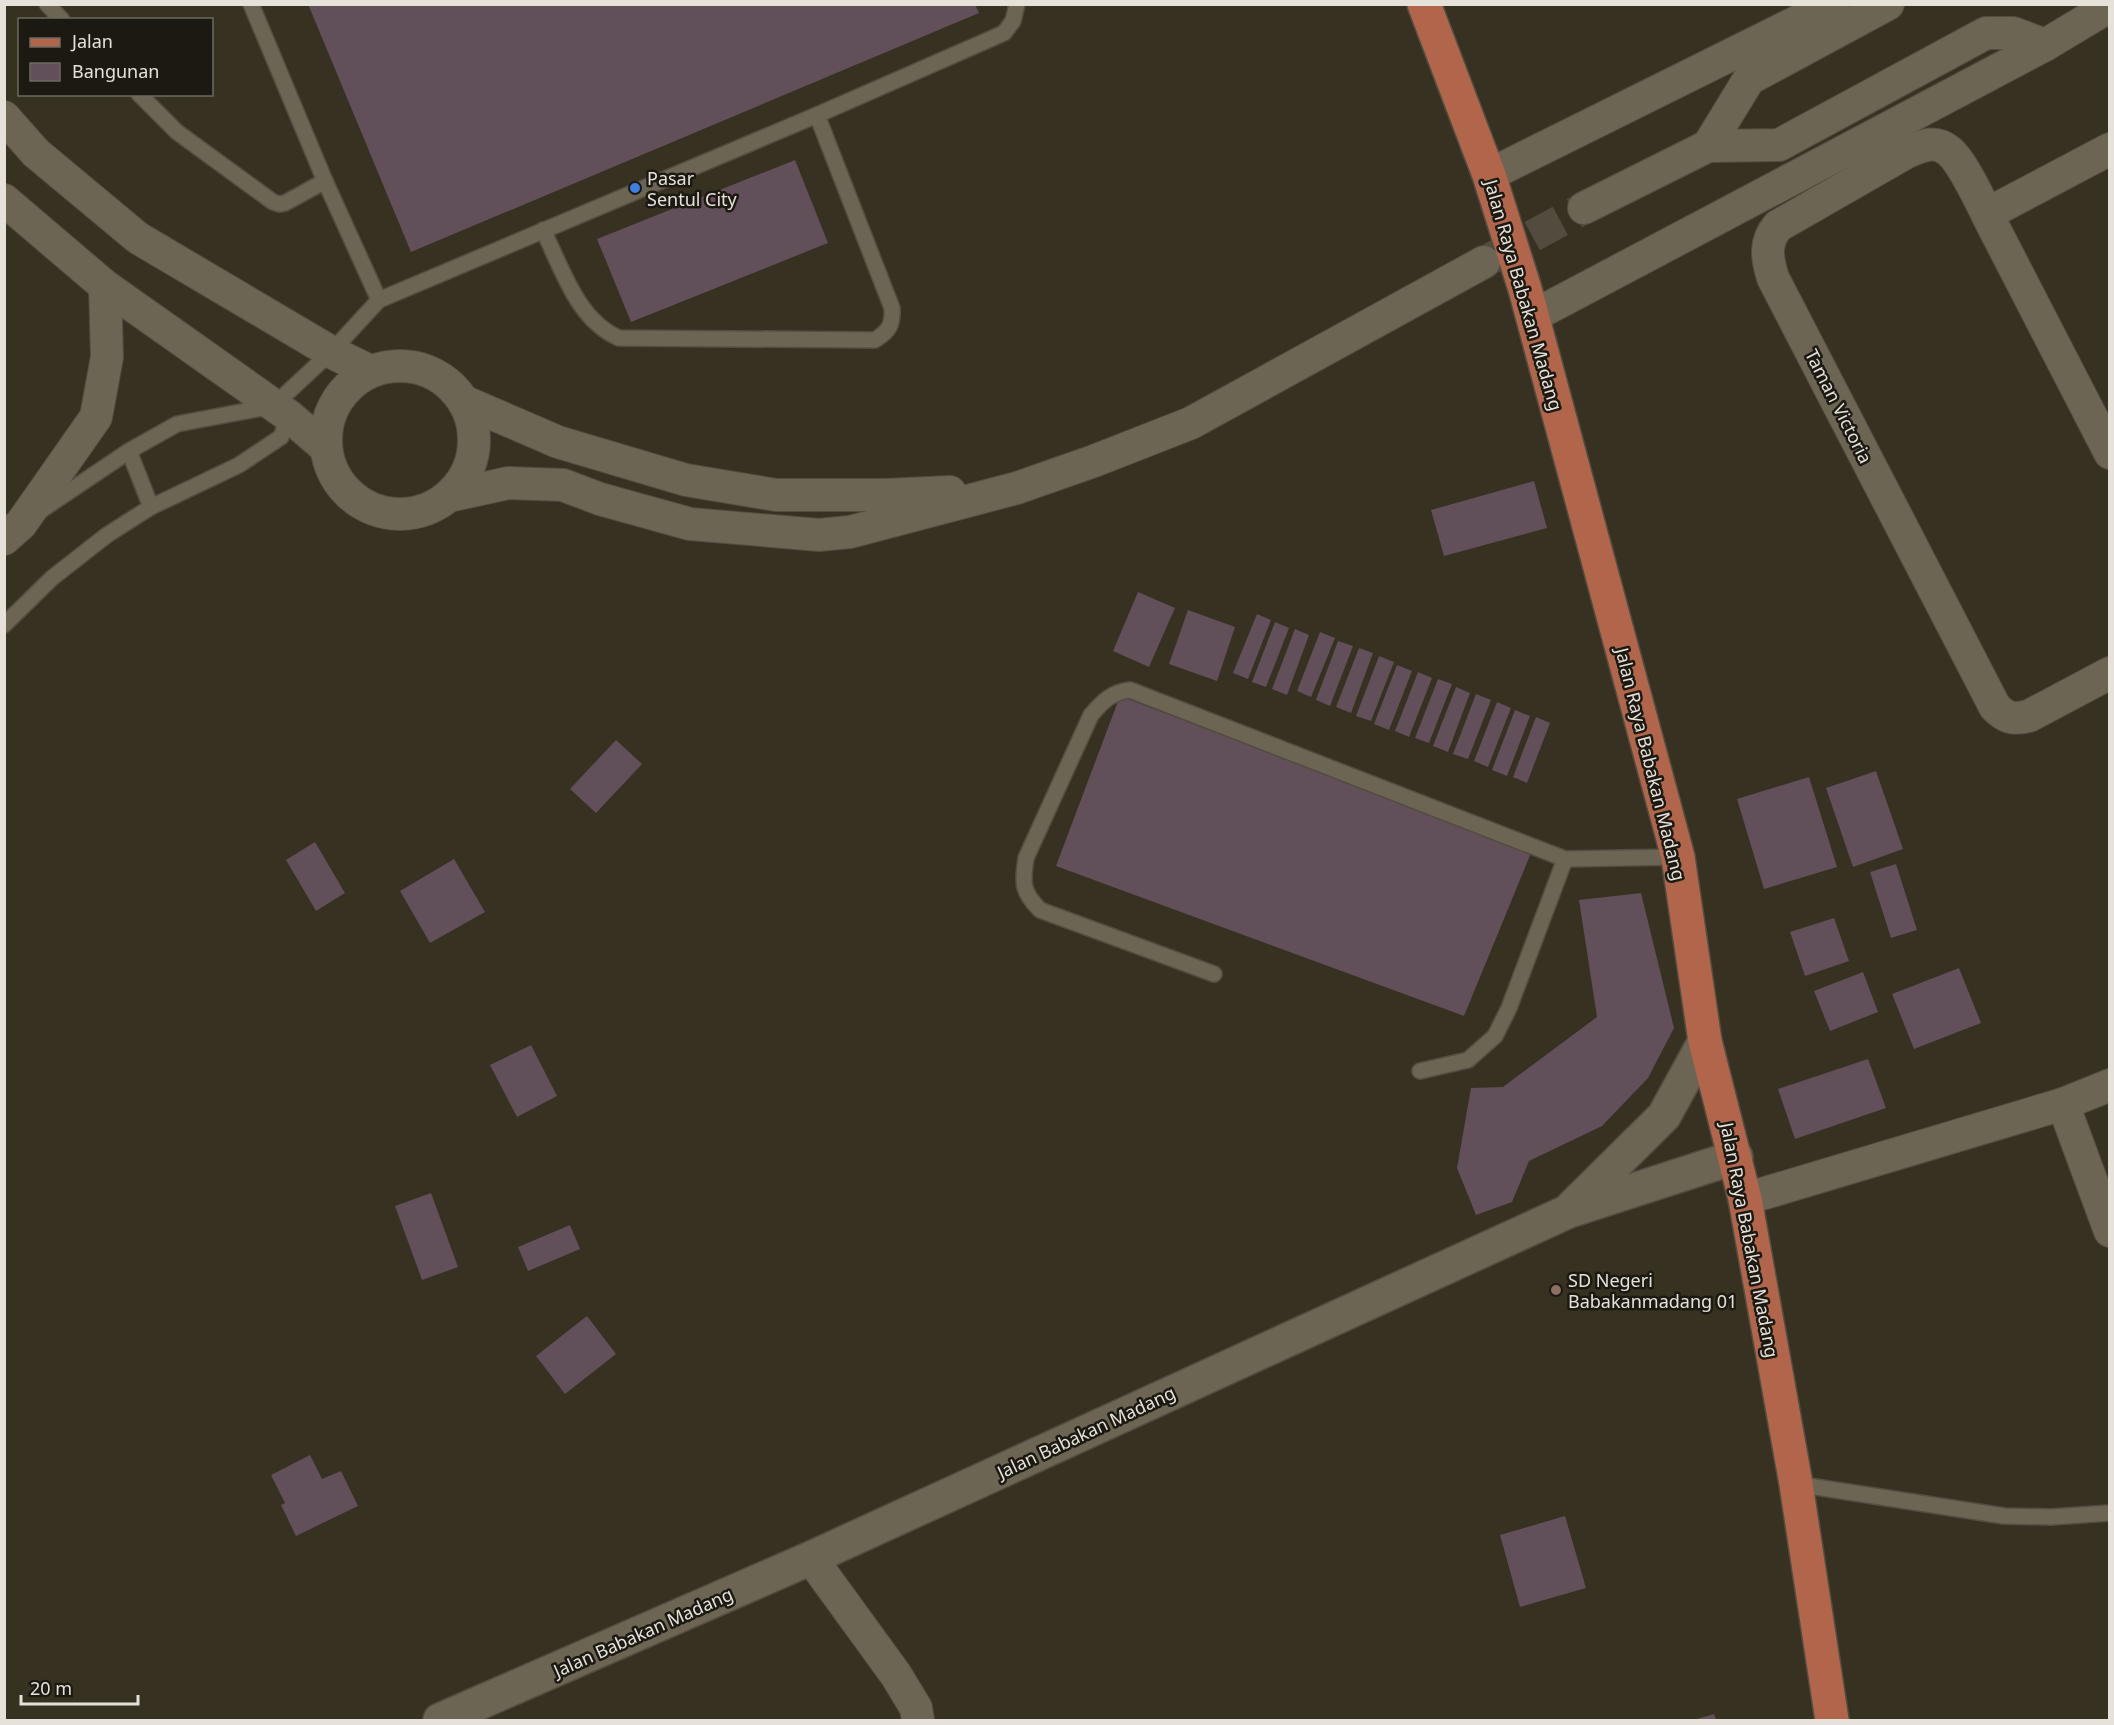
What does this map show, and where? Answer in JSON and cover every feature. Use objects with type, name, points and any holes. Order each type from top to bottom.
[{"type":"main road","name":"Jalan Raya Babakan Madang","points":[[1424,4],[1489,175],[1533,316],[1678,857],[1706,1041],[1745,1199],[1796,1484],[1832,1720]]},
{"type":"main road","points":[[1569,1211],[1664,1116],[1706,1041]]},
{"type":"main road","name":"Jalan Babakan Madang","points":[[440,1720],[811,1558],[1569,1211],[1736,1157]]},
{"type":"street","points":[[1489,175],[1833,4]]},
{"type":"street","points":[[1708,146],[1749,79],[1888,4]]},
{"type":"street","points":[[1533,316],[2063,27],[2109,6]]},
{"type":"street","points":[[1584,208],[1708,146],[1779,145],[1986,33],[2013,33],[2063,27]]},
{"type":"street","points":[[4,117],[36,153],[138,238],[331,352],[370,371]]},
{"type":"street","name":"Taman Victoria","points":[[2109,453],[1987,214],[1956,158],[1948,149],[1936,144],[1924,145],[1778,226],[1771,234],[1767,246],[1768,262],[1773,278],[1995,707],[2005,717],[2017,719],[2029,716],[2109,673]]},
{"type":"street","points":[[1987,214],[2109,149]]},
{"type":"street","points":[[4,200],[105,286],[281,411],[325,447]]},
{"type":"street","points":[[449,496],[508,483],[563,485],[600,499],[690,524],[819,535],[850,532],[1017,488],[1191,423],[1484,262]]},
{"type":"street","points":[[13,531],[96,417],[107,357],[105,286]]},
{"type":"street","points":[[393,365],[416,366],[438,375],[463,401],[468,411],[474,433],[473,457],[464,478],[449,496],[430,509],[407,515],[384,513],[362,504],[344,490],[331,469],[325,447],[327,423],[336,401],[350,383],[370,371],[393,365]]},
{"type":"street","points":[[463,401],[558,442],[697,482],[776,495],[885,495],[1017,488]]},
{"type":"street","points":[[1745,1199],[2063,1104],[2109,1085]]},
{"type":"street","points":[[2063,1104],[2109,1231]]},
{"type":"street","points":[[811,1558],[896,1675],[916,1708],[918,1720]]},
{"type":"lane","points":[[47,4],[60,18]]},
{"type":"lane","points":[[251,4],[325,181],[379,300]]},
{"type":"lane","points":[[4,625],[52,579],[107,536],[151,507],[239,465],[281,437],[281,411],[379,300],[817,115],[1004,33],[1013,21],[1017,4]]},
{"type":"lane","points":[[141,96],[177,132],[273,202],[279,204],[285,202],[325,181]]},
{"type":"lane","points":[[543,230],[580,304],[592,320],[606,332],[619,338],[875,340],[887,333],[893,322],[892,308],[817,115]]},
{"type":"lane","points":[[13,531],[129,451],[177,424],[281,411]]},
{"type":"lane","points":[[129,451],[151,507]]},
{"type":"lane","points":[[1214,974],[1040,910],[1027,897],[1023,879],[1026,858],[1091,715],[1101,703],[1117,692],[1130,690],[1565,859],[1678,857]]},
{"type":"lane","points":[[1420,1071],[1468,1059],[1496,1036],[1509,1008],[1565,859]]},
{"type":"lane","points":[[1796,1484],[2004,1516],[2051,1517],[2109,1513]]},
{"type":"building","points":[[308,4],[975,4],[979,13],[411,252]]},
{"type":"building","points":[[795,160],[828,243],[631,322],[597,239]]},
{"type":"building","points":[[1534,481],[1547,528],[1444,556],[1431,510]]},
{"type":"building","points":[[1138,592],[1175,608],[1149,667],[1113,651]]},
{"type":"building","points":[[1188,610],[1235,627],[1217,681],[1169,664]]},
{"type":"building","points":[[1257,614],[1271,620],[1248,679],[1233,673]]},
{"type":"building","points":[[1275,622],[1289,628],[1266,687],[1252,682]]},
{"type":"building","points":[[1295,629],[1309,635],[1287,695],[1272,689]]},
{"type":"building","points":[[1320,632],[1335,638],[1311,697],[1297,691]]},
{"type":"building","points":[[1338,641],[1353,646],[1330,706],[1316,700]]},
{"type":"building","points":[[1359,648],[1373,653],[1351,713],[1336,707]]},
{"type":"building","points":[[1379,656],[1394,662],[1371,721],[1356,716]]},
{"type":"building","points":[[1397,665],[1412,671],[1389,730],[1374,724]]},
{"type":"building","points":[[1418,672],[1432,678],[1409,737],[1395,731]]},
{"type":"building","points":[[1438,679],[1452,684],[1429,743],[1415,738]]},
{"type":"building","points":[[1456,687],[1470,693],[1448,752],[1433,746]]},
{"type":"building","points":[[1476,694],[1491,700],[1468,759],[1453,754]]},
{"type":"building","points":[[1120,696],[1531,853],[1464,1016],[1056,866]]},
{"type":"building","points":[[1497,702],[1511,708],[1488,767],[1474,761]]},
{"type":"building","points":[[1515,710],[1530,716],[1507,776],[1492,770]]},
{"type":"building","points":[[1536,717],[1550,723],[1527,783],[1513,777]]},
{"type":"building","points":[[616,740],[642,764],[596,813],[570,789]]},
{"type":"building","points":[[1876,771],[1903,849],[1853,867],[1826,788]]},
{"type":"building","points":[[1809,777],[1837,867],[1764,889],[1737,799]]},
{"type":"building","points":[[315,842],[345,893],[316,911],[286,860]]},
{"type":"building","points":[[454,859],[485,912],[430,943],[400,891]]},
{"type":"building","points":[[1896,864],[1917,930],[1891,938],[1870,872]]},
{"type":"building","points":[[1641,893],[1674,1028],[1648,1078],[1602,1126],[1529,1161],[1512,1202],[1476,1215],[1457,1168],[1471,1088],[1503,1087],[1597,1017],[1579,900]]},
{"type":"building","points":[[1834,918],[1849,961],[1805,976],[1790,932]]},
{"type":"building","points":[[1959,968],[1981,1023],[1914,1049],[1892,994]]},
{"type":"building","points":[[1863,972],[1878,1012],[1830,1031],[1814,991]]},
{"type":"building","points":[[531,1045],[557,1096],[517,1117],[490,1065]]},
{"type":"building","points":[[1868,1059],[1886,1108],[1795,1139],[1778,1089]]},
{"type":"building","points":[[431,1193],[458,1267],[422,1280],[395,1206]]},
{"type":"building","points":[[570,1225],[580,1249],[528,1271],[518,1247]]},
{"type":"building","points":[[587,1316],[616,1354],[565,1394],[536,1356]]},
{"type":"building","points":[[310,1455],[322,1479],[341,1471],[358,1506],[296,1536],[281,1505],[285,1503],[271,1475]]},
{"type":"building","points":[[1565,1516],[1586,1588],[1520,1607],[1500,1535]]},
{"type":"building","points":[[1714,1714],[1716,1720],[1693,1720]]},
{"type":"tunnel","points":[[1490,259],[1584,208]]},
{"type":"place","name":"Pasar Sentul City","points":[[635,188]]},
{"type":"place","name":"SD Negeri Babakanmadang 01","points":[[1556,1290]]}]
